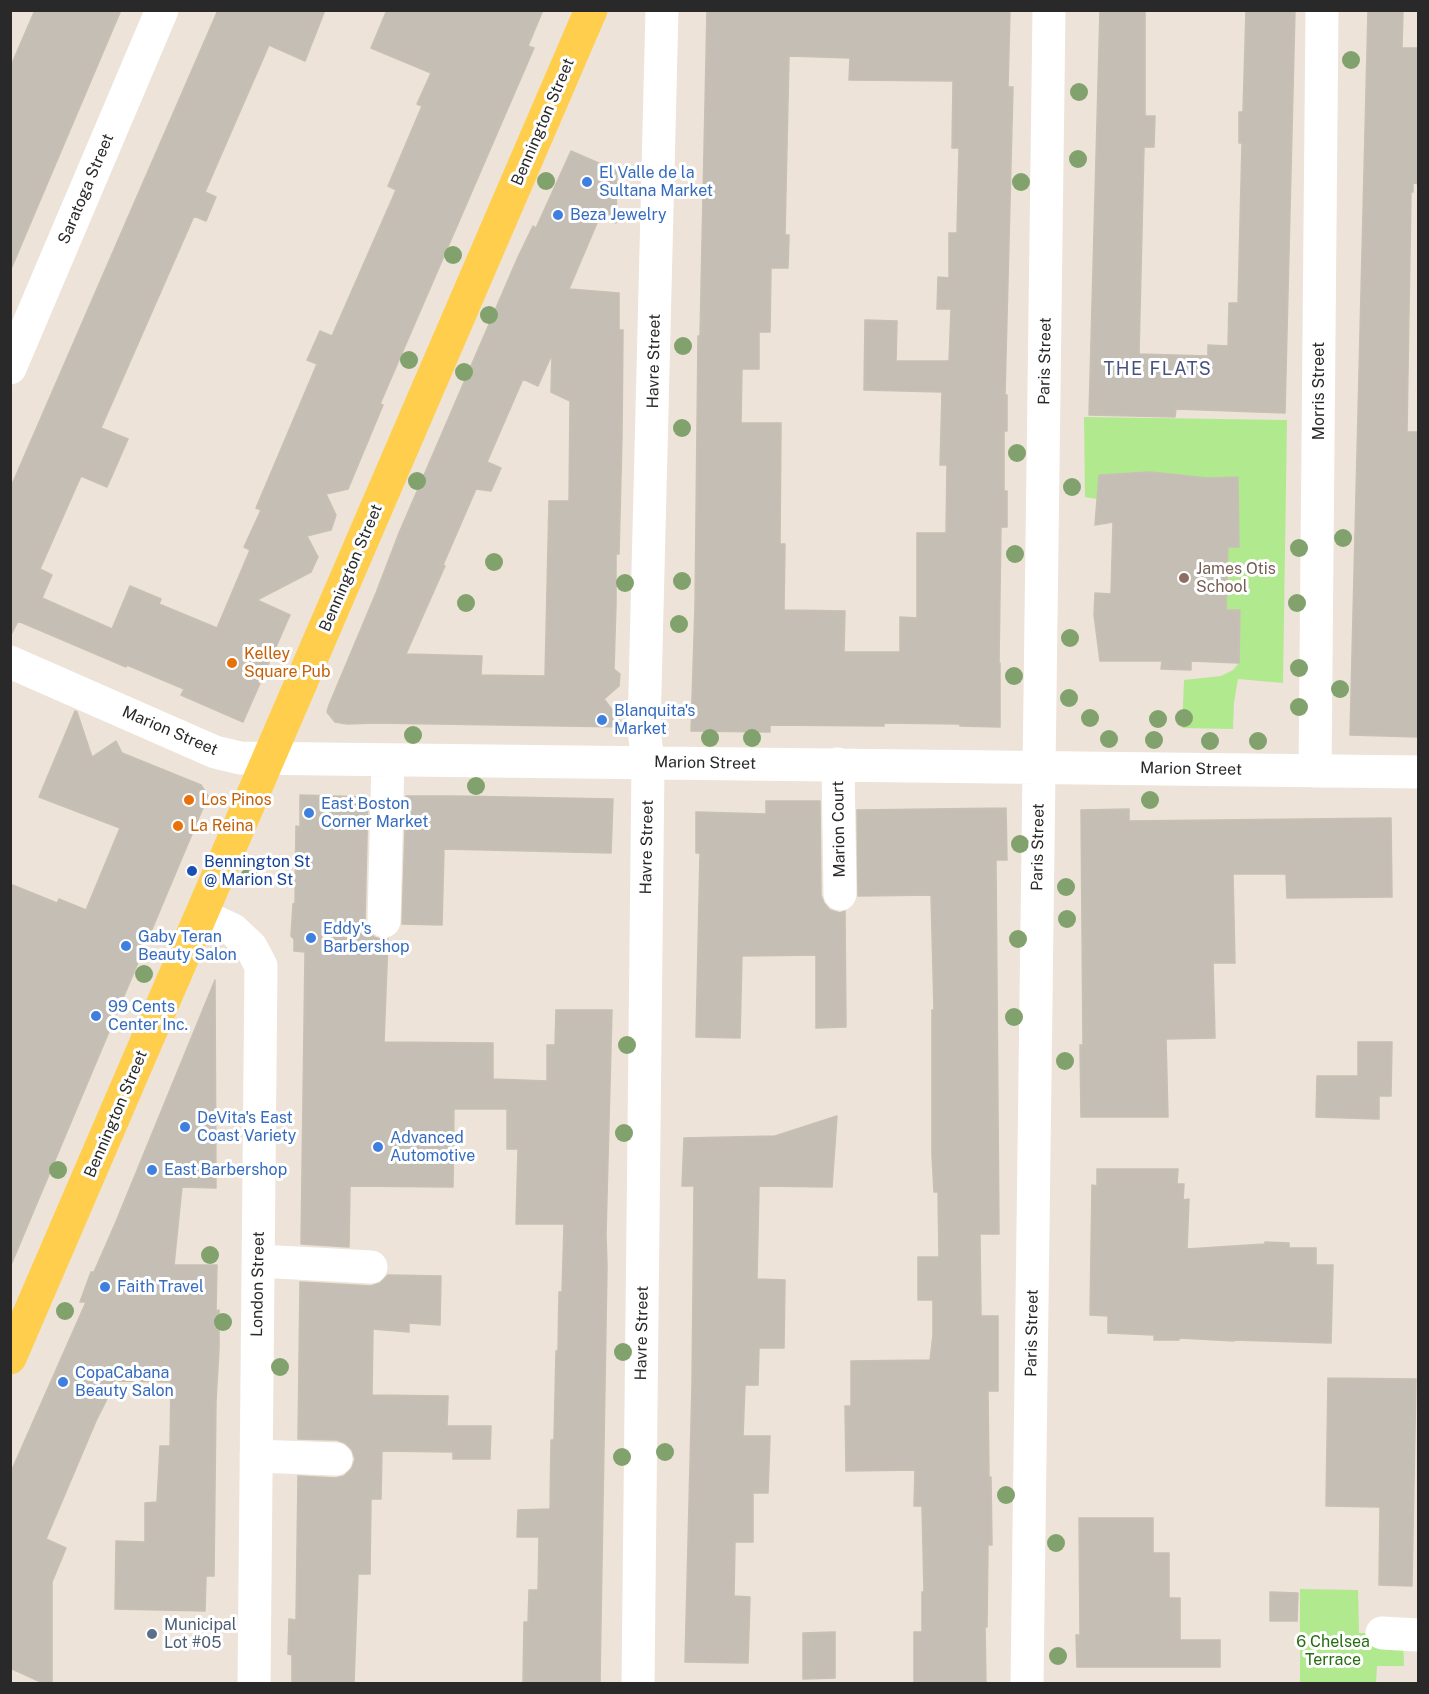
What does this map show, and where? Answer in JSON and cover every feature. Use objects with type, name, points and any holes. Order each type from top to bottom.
[{"type":"main road","name":"Bennington Street","points":[[10,1358],[591,10]]},
{"type":"street","name":"Saratoga Street","points":[[10,368],[162,10]]},
{"type":"street","name":"Havre Street","points":[[638,1683],[648,762],[644,730],[662,10]]},
{"type":"street","name":"Paris Street","points":[[1027,1683],[1049,10]]},
{"type":"street","name":"Morris Street","points":[[1315,771],[1322,10]]},
{"type":"street","name":"Marion Street","points":[[10,662],[215,753],[240,758],[1419,772]]},
{"type":"street","points":[[384,921],[387,760]]},
{"type":"street","name":"Marion Court","points":[[838,764],[840,894]]},
{"type":"street","name":"London Street","points":[[201,915],[233,930],[251,947],[261,966],[254,1683]]},
{"type":"street","points":[[258,1261],[371,1267]]},
{"type":"street","points":[[256,1456],[336,1459]]},
{"type":"street","points":[[1382,1633],[1419,1635]]},
{"type":"green space","points":[[1084,417],[1287,420],[1283,683],[1238,679],[1233,729],[1182,728],[1184,680],[1221,676],[1233,670],[1239,663],[1240,610],[1226,610],[1228,547],[1239,546],[1238,477],[1208,478],[1150,472],[1100,475],[1097,499],[1085,497]]},
{"type":"green space","name":"6 Chelsea Terrace","points":[[1300,1589],[1358,1590],[1359,1633],[1403,1633],[1404,1666],[1377,1666],[1376,1683],[1300,1683]]},
{"type":"building","points":[[35,10],[121,10],[11,269],[10,68]]},
{"type":"building","points":[[218,10],[325,10],[305,61],[269,45],[205,192],[216,197],[206,221],[194,216],[101,428],[128,439],[118,462],[107,487],[81,476],[40,569],[52,575],[42,598],[112,629],[130,586],[161,599],[159,604],[217,628],[250,550],[244,547],[261,510],[256,508],[317,364],[307,360],[320,331],[332,336],[396,190],[388,186],[422,106],[417,104],[431,73],[371,48],[387,10],[543,10],[528,46],[534,48],[380,404],[383,405],[348,489],[326,494],[336,515],[331,530],[307,536],[318,557],[311,572],[257,600],[290,615],[243,722],[181,695],[184,689],[18,621],[10,637],[10,489]]},
{"type":"building","points":[[707,10],[1010,10],[1008,87],[1013,87],[1005,395],[1007,395],[1007,431],[1004,431],[1004,491],[1007,491],[1007,527],[1001,527],[1000,727],[884,723],[884,726],[770,725],[770,732],[691,731],[698,336],[700,336]],"holes":[[[789,56],[850,58],[849,80],[953,81],[952,148],[959,148],[957,233],[949,233],[949,278],[938,277],[937,309],[951,309],[949,361],[896,361],[897,321],[865,320],[864,390],[942,392],[940,465],[947,465],[946,533],[917,533],[917,618],[900,617],[900,652],[844,652],[845,611],[784,610],[785,544],[780,544],[781,423],[741,423],[742,369],[759,369],[759,332],[770,332],[771,268],[788,268],[789,235],[785,235]]]},
{"type":"building","points":[[1100,10],[1145,10],[1145,116],[1155,116],[1154,147],[1144,147],[1139,354],[1208,356],[1208,345],[1228,346],[1229,303],[1238,303],[1242,143],[1239,143],[1239,112],[1243,112],[1246,10],[1295,10],[1285,413],[1176,409],[1175,417],[1089,415]]},
{"type":"building","points":[[1368,10],[1403,10],[1402,48],[1419,48],[1419,184],[1413,183],[1413,192],[1411,192],[1407,432],[1419,432],[1419,737],[1350,735]]},
{"type":"building","points":[[571,151],[617,171],[616,223],[600,216],[569,289],[619,293],[619,330],[623,330],[622,437],[619,554],[616,554],[614,669],[620,674],[619,686],[604,699],[625,727],[335,722],[327,712],[329,705],[399,533],[518,257],[533,226],[536,228]],"holes":[[[552,354],[551,392],[570,401],[569,501],[549,501],[545,676],[481,675],[482,656],[406,654],[476,489],[491,491],[501,468],[487,462],[523,379],[538,386]]]},
{"type":"building","points":[[1150,472],[1208,478],[1238,477],[1239,547],[1228,547],[1226,610],[1240,610],[1239,663],[1191,661],[1191,670],[1161,669],[1162,661],[1100,661],[1094,615],[1095,593],[1111,594],[1113,522],[1095,525],[1099,475]]},
{"type":"building","points":[[75,711],[92,757],[116,741],[122,753],[201,785],[208,796],[11,1265],[10,884],[57,903],[59,899],[86,910],[120,828],[39,797]]},
{"type":"building","points":[[300,795],[368,797],[365,921],[367,929],[374,937],[388,939],[384,1042],[493,1043],[493,1079],[547,1081],[547,1045],[555,1045],[556,1010],[612,1010],[606,1234],[600,1683],[523,1683],[524,1622],[528,1622],[529,1590],[538,1590],[539,1537],[517,1537],[518,1510],[550,1509],[551,1440],[554,1440],[556,1351],[558,1351],[559,1292],[562,1292],[564,1224],[516,1224],[518,1149],[507,1149],[507,1109],[454,1109],[453,1187],[350,1186],[349,1247],[301,1244],[305,952],[294,951],[294,939],[291,936],[293,904],[295,903],[296,826],[300,827]]},
{"type":"building","points":[[406,796],[613,799],[611,853],[444,849],[442,925],[402,924]]},
{"type":"building","points":[[766,801],[820,801],[821,895],[830,910],[840,913],[845,911],[846,1027],[816,1028],[816,955],[742,956],[740,1038],[696,1037],[700,853],[696,853],[696,812],[766,814]]},
{"type":"building","points":[[1006,808],[1007,860],[996,860],[999,1234],[980,1234],[981,1316],[998,1316],[998,1391],[988,1391],[992,1545],[988,1545],[987,1627],[985,1627],[986,1683],[914,1683],[914,1632],[922,1632],[922,1592],[924,1592],[922,1506],[914,1506],[915,1470],[846,1471],[845,1406],[851,1406],[851,1361],[930,1360],[933,1300],[918,1300],[918,1257],[939,1257],[938,1192],[934,1192],[932,1155],[932,1010],[934,1010],[931,895],[858,896],[857,810]]},
{"type":"building","points":[[1129,809],[1129,821],[1391,818],[1392,897],[1287,898],[1286,874],[1233,874],[1235,963],[1213,963],[1215,1038],[1166,1039],[1168,1117],[1081,1117],[1080,1045],[1083,1045],[1081,810]]},
{"type":"building","points":[[215,980],[216,1188],[182,1187],[174,1265],[217,1265],[216,1311],[219,1310],[219,1349],[216,1401],[214,1576],[206,1576],[205,1611],[115,1609],[116,1541],[145,1542],[145,1503],[157,1502],[160,1446],[170,1446],[171,1382],[116,1381],[96,1421],[46,1539],[66,1548],[52,1582],[52,1683],[43,1683],[10,1668],[10,1474],[86,1302],[80,1302],[91,1272],[94,1272],[115,1224]]},
{"type":"building","points":[[1358,1042],[1392,1042],[1391,1096],[1379,1096],[1379,1119],[1316,1117],[1317,1076],[1358,1076]]},
{"type":"building","points":[[837,1116],[832,1187],[759,1186],[757,1279],[785,1280],[784,1348],[759,1348],[758,1385],[745,1385],[743,1436],[770,1436],[768,1493],[753,1493],[753,1542],[735,1542],[734,1596],[750,1597],[748,1663],[685,1662],[694,1186],[682,1186],[684,1138],[775,1136]]},
{"type":"building","points":[[1097,1169],[1178,1169],[1177,1184],[1184,1184],[1183,1200],[1189,1199],[1187,1249],[1265,1244],[1265,1242],[1289,1243],[1289,1248],[1316,1248],[1316,1265],[1333,1265],[1331,1343],[1180,1338],[1179,1340],[1154,1340],[1154,1335],[1108,1333],[1108,1316],[1090,1315],[1092,1185],[1097,1186]]},
{"type":"building","points":[[388,1275],[441,1276],[440,1325],[409,1323],[409,1332],[373,1329],[372,1395],[448,1396],[447,1426],[491,1426],[490,1459],[453,1459],[453,1452],[382,1451],[381,1499],[371,1499],[370,1574],[358,1574],[354,1683],[292,1683],[292,1655],[288,1654],[289,1619],[296,1620],[298,1476],[335,1478],[344,1476],[352,1468],[355,1459],[352,1450],[345,1443],[337,1440],[298,1439],[300,1282],[371,1286],[380,1283]]},
{"type":"building","points":[[1328,1378],[1416,1379],[1412,1586],[1379,1585],[1380,1507],[1326,1506]]},
{"type":"building","points":[[1079,1518],[1153,1518],[1153,1553],[1169,1553],[1169,1598],[1180,1598],[1180,1640],[1220,1640],[1220,1667],[1077,1667],[1076,1635],[1080,1635]]},
{"type":"building","points":[[1270,1592],[1298,1593],[1297,1621],[1270,1621]]},
{"type":"building","points":[[835,1632],[835,1678],[803,1679],[803,1633]]},
{"type":"place","name":"El Valle de la Sultana Market","points":[[587,182]]},
{"type":"place","name":"Beza Jewelry","points":[[558,215]]},
{"type":"place","name":"James Otis School","points":[[1184,578]]},
{"type":"place","name":"Kelley Square Pub","points":[[232,663]]},
{"type":"place","name":"Blanquita's Market","points":[[602,720]]},
{"type":"place","name":"Los Pinos","points":[[189,800]]},
{"type":"place","name":"East Boston Corner Market","points":[[309,813]]},
{"type":"place","name":"La Reina","points":[[178,826]]},
{"type":"place","name":"Bennington St @ Marion St","points":[[192,871]]},
{"type":"place","name":"Eddy's Barbershop","points":[[311,938]]},
{"type":"place","name":"Gaby Teran Beauty Salon","points":[[126,946]]},
{"type":"place","name":"99 Cents Center Inc.","points":[[96,1016]]},
{"type":"place","name":"DeVita's East Coast Variety","points":[[185,1127]]},
{"type":"place","name":"Advanced Automotive","points":[[378,1147]]},
{"type":"place","name":"East Barbershop","points":[[152,1170]]},
{"type":"place","name":"Faith Travel","points":[[105,1287]]},
{"type":"place","name":"CopaCabana Beauty Salon","points":[[63,1382]]},
{"type":"place","name":"Municipal Lot #05","points":[[152,1634]]},
{"type":"district","name":"THE FLATS","points":[[1158,369]]}]
